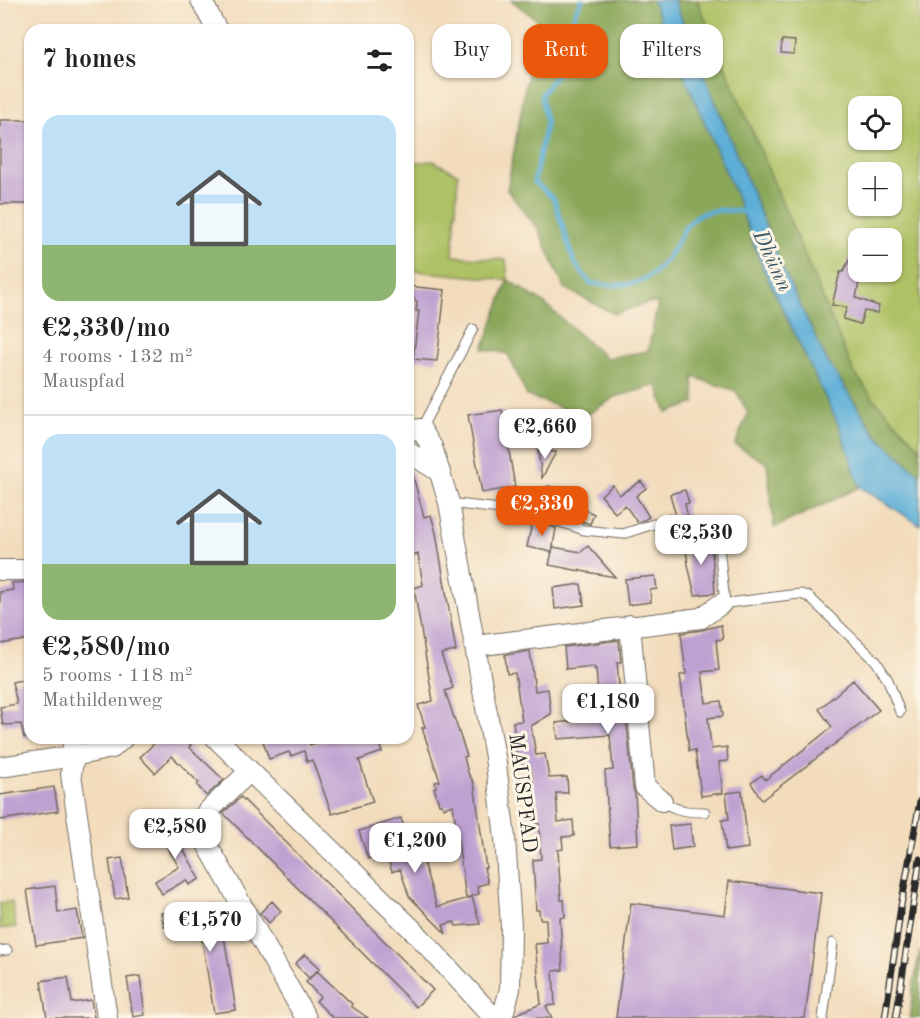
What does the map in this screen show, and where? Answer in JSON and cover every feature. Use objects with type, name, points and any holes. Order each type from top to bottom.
[{"type":"street","points":[[201,0],[215,24]]},
{"type":"street","name":"MAUSPFAD","points":[[414,430],[432,447],[449,503],[495,757],[506,838],[511,926],[510,989],[502,1018]]},
{"type":"street","points":[[414,456],[440,472]]},
{"type":"street","points":[[0,570],[24,570]]},
{"type":"street","points":[[476,646],[630,625],[701,618],[723,603]]},
{"type":"street","points":[[630,625],[645,787],[662,801]]},
{"type":"street","points":[[0,767],[73,747],[112,748],[116,744]]},
{"type":"street","points":[[222,744],[416,933],[494,1018]]},
{"type":"street","points":[[73,747],[70,774],[107,1018]]},
{"type":"street","points":[[249,772],[207,812],[200,822],[200,832],[306,1018]]},
{"type":"lane","name":"MAUSPFAD","points":[[414,430],[473,329]]},
{"type":"lane","points":[[449,503],[534,513],[584,531],[623,534],[669,519]]},
{"type":"lane","points":[[718,537],[723,603],[801,594],[809,597],[876,661],[888,680],[900,712]]},
{"type":"lane","points":[[662,801],[672,808],[685,812],[705,812]]},
{"type":"lane","points":[[823,1018],[833,944]]},
{"type":"green space","points":[[511,0],[652,0],[662,24],[620,24],[620,78],[686,78],[735,193],[763,268],[841,430],[860,487],[774,528],[767,463],[735,445],[748,413],[736,391],[693,377],[695,403],[667,413],[657,385],[615,397],[585,416],[527,396],[508,354],[483,349],[508,280],[545,304],[606,358],[648,351],[658,303],[648,303],[614,314],[564,288],[539,230],[507,190],[527,78],[608,78],[608,24],[536,24],[537,20]]},
{"type":"green space","points":[[674,0],[697,0],[707,24],[684,24]]},
{"type":"green space","points":[[697,0],[920,0],[920,448],[873,398],[853,371],[723,62],[723,24],[707,24]]},
{"type":"green space","points":[[723,62],[853,371],[873,398],[920,448],[920,475],[876,435],[827,361],[785,274],[706,78],[723,78]]},
{"type":"green space","points":[[433,161],[458,174],[453,256],[506,260],[508,280],[414,271],[414,163]]},
{"type":"green space","points":[[12,902],[16,927],[0,929],[0,903]]},
{"type":"green space","points":[[920,951],[920,1018],[910,1018],[913,986]]},
{"type":"water","points":[[652,0],[674,0],[684,24],[662,24]]},
{"type":"water","name":"Dhünn","points":[[686,78],[706,78],[785,274],[827,361],[876,435],[920,475],[920,525],[860,487],[841,430],[763,268],[735,193]]},
{"type":"building","points":[[782,40],[795,41],[794,54],[781,53]]},
{"type":"building","points":[[0,120],[24,120],[24,204],[0,204]]},
{"type":"building","points":[[848,262],[848,282],[859,282],[856,298],[879,306],[877,313],[864,311],[860,324],[843,319],[847,307],[832,305],[840,272],[843,272]]},
{"type":"building","points":[[414,287],[445,290],[437,361],[414,359],[419,311],[416,311],[417,302],[414,298]]},
{"type":"building","points":[[502,410],[515,487],[482,493],[468,415]]},
{"type":"building","points":[[538,451],[556,452],[542,478]]},
{"type":"building","points":[[414,480],[424,517],[431,515],[436,533],[456,651],[441,654],[453,688],[445,691],[467,756],[464,757],[468,773],[474,783],[486,868],[484,868],[488,883],[477,886],[479,894],[466,898],[453,805],[443,808],[442,804],[439,804],[434,788],[436,787],[435,782],[440,781],[422,728],[425,727],[418,705],[433,701],[414,588],[423,585],[418,554],[414,556]]},
{"type":"building","points":[[641,481],[646,488],[636,496],[649,517],[644,520],[637,522],[625,505],[615,513],[601,495],[613,485],[619,495]]},
{"type":"building","points":[[548,486],[567,490],[565,501],[594,514],[590,524],[544,509]]},
{"type":"building","points":[[685,490],[689,503],[685,504],[688,518],[677,520],[670,494]]},
{"type":"building","points":[[532,523],[541,525],[541,523],[556,528],[552,552],[527,547]]},
{"type":"building","points":[[711,538],[715,593],[695,595],[685,541]]},
{"type":"building","points":[[588,546],[615,577],[549,565],[553,547],[581,552]]},
{"type":"building","points":[[655,576],[657,589],[650,590],[651,602],[628,605],[625,579]]},
{"type":"building","points":[[24,582],[24,640],[0,644],[0,592],[13,590],[12,583]]},
{"type":"building","points":[[581,584],[584,605],[555,609],[553,588]]},
{"type":"building","points":[[721,625],[723,639],[716,640],[719,670],[702,672],[706,703],[721,701],[723,716],[708,718],[711,749],[727,747],[728,761],[719,762],[723,793],[701,796],[695,750],[689,751],[680,675],[686,674],[681,633]]},
{"type":"building","points":[[619,640],[621,662],[617,662],[620,696],[624,695],[638,844],[610,846],[605,771],[613,770],[610,735],[558,739],[556,723],[600,718],[596,669],[594,666],[566,669],[564,647]]},
{"type":"building","points":[[530,651],[535,691],[548,689],[551,714],[531,726],[536,755],[545,754],[549,778],[567,777],[568,793],[556,793],[558,822],[573,820],[574,836],[562,837],[563,849],[558,850],[561,900],[564,900],[565,917],[560,918],[563,970],[553,971],[555,1005],[546,1006],[552,1018],[514,1018],[516,1014],[541,1004],[535,944],[547,943],[546,919],[540,919],[539,910],[536,910],[533,860],[541,859],[533,780],[530,764],[518,765],[513,722],[522,721],[515,673],[507,674],[505,655]]},
{"type":"building","points":[[24,679],[24,738],[21,724],[3,725],[0,707],[17,704],[12,682]]},
{"type":"building","points":[[853,680],[879,710],[762,800],[751,783],[762,775],[765,780],[832,727],[819,709]]},
{"type":"building","points":[[154,744],[190,744],[189,747],[224,780],[206,796],[197,785],[199,783],[172,756],[155,773],[140,757]]},
{"type":"building","points":[[264,744],[380,744],[382,752],[359,760],[373,802],[332,814],[312,760],[307,762],[304,751],[291,756],[289,752],[269,759]]},
{"type":"building","points":[[54,787],[58,811],[0,820],[0,795]]},
{"type":"building","points":[[742,791],[748,848],[726,851],[722,820],[729,819],[726,793]]},
{"type":"building","points":[[241,797],[433,990],[416,1007],[223,813]]},
{"type":"building","points":[[165,817],[200,879],[189,885],[186,880],[162,894],[155,881],[179,867],[154,824]]},
{"type":"building","points":[[401,818],[408,841],[413,844],[419,863],[423,862],[437,907],[472,897],[480,924],[456,926],[454,922],[443,925],[446,934],[409,896],[400,869],[392,872],[386,853],[368,859],[359,831]]},
{"type":"building","points":[[690,824],[693,847],[672,850],[669,826]]},
{"type":"building","points":[[122,858],[128,897],[115,899],[109,860]]},
{"type":"building","points":[[729,881],[821,893],[805,1018],[616,1018],[631,903],[725,915]]},
{"type":"building","points":[[55,886],[58,913],[77,910],[82,938],[36,945],[27,890]]},
{"type":"building","points":[[272,901],[281,911],[269,923],[260,913]]},
{"type":"building","points":[[215,905],[219,931],[223,930],[236,1010],[214,1013],[199,922],[164,927],[161,913]]},
{"type":"building","points":[[305,954],[320,968],[309,978],[295,964]]},
{"type":"building","points":[[317,971],[352,1004],[351,1006],[368,1018],[333,1018],[316,1001],[320,997],[306,982]]},
{"type":"building","points":[[140,976],[145,1015],[133,1017],[127,978]]},
{"type":"building","points":[[68,977],[72,1003],[91,1000],[94,1018],[47,1018],[41,981]]},
{"type":"waterway","points":[[582,0],[575,12],[562,67],[541,95],[546,123],[534,182],[554,199],[574,262],[590,283],[618,285],[640,281],[658,269],[687,226],[697,216],[715,211],[747,212]]},
{"type":"railway","points":[[885,1018],[901,906],[920,801]]},
{"type":"railway","points":[[896,1018],[920,859]]}]
